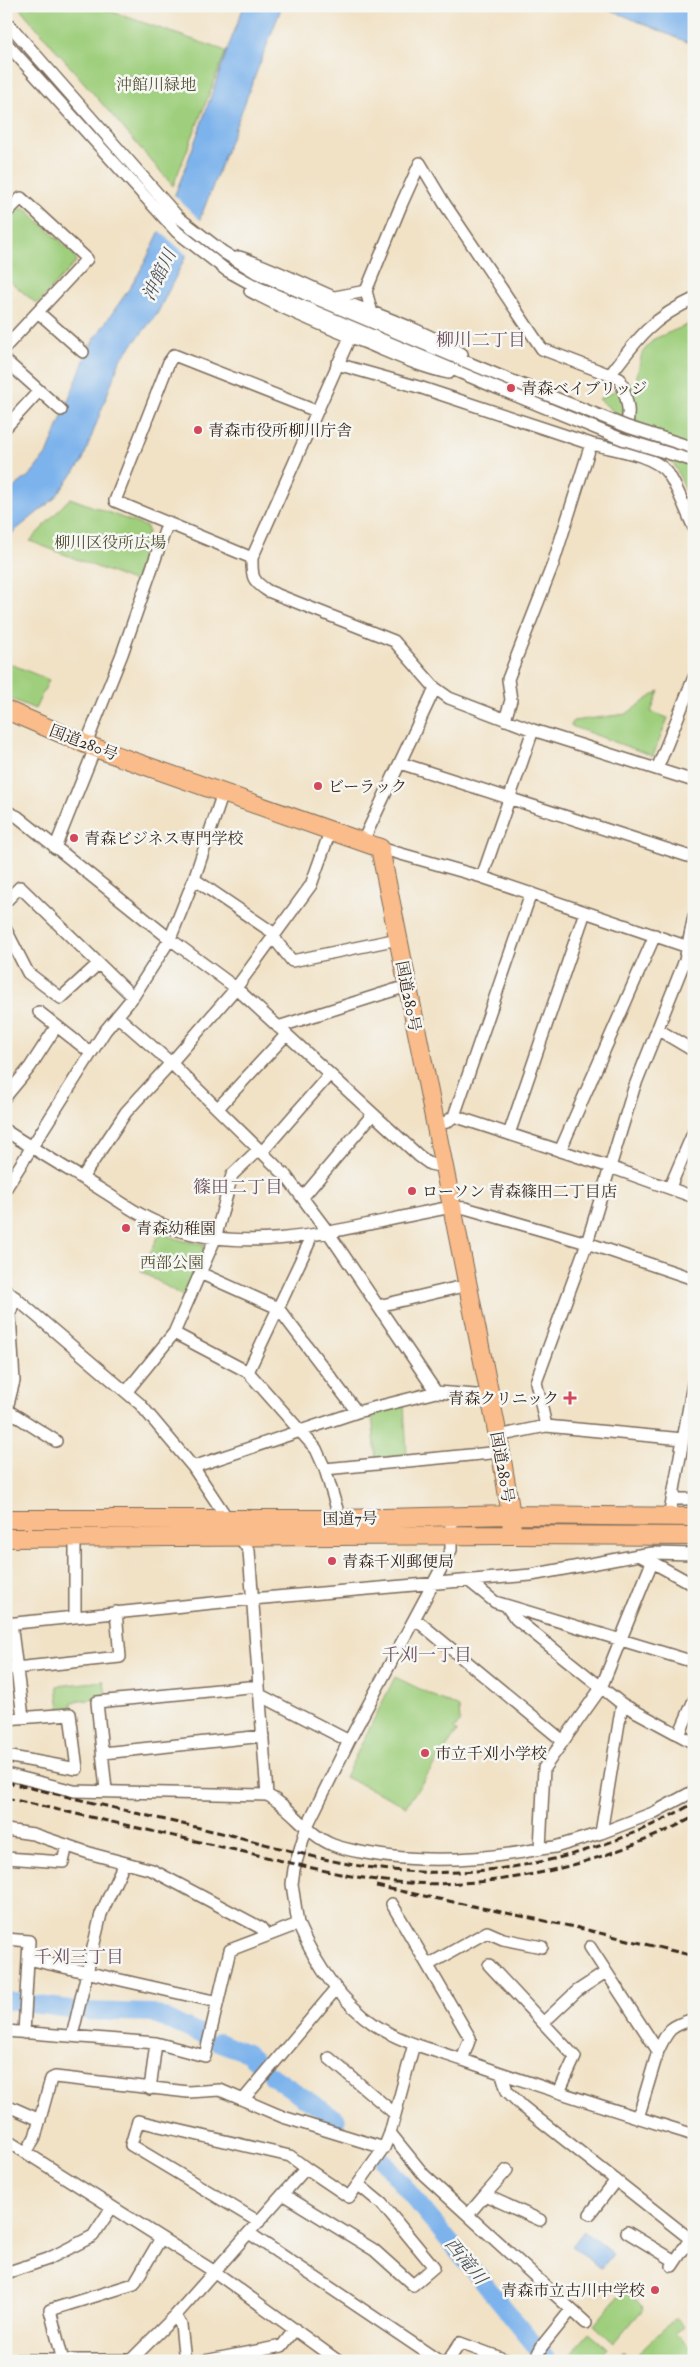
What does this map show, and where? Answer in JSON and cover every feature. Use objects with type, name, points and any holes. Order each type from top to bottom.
[{"type":"highway","name":"国道280号","points":[[6,710],[90,746],[380,848],[499,1444],[512,1515],[512,1535]]},
{"type":"highway","name":"国道7号","points":[[6,1519],[340,1519],[512,1515],[682,1518]]},
{"type":"highway","name":"国道7号","points":[[6,1538],[452,1535],[688,1536]]},
{"type":"street","points":[[6,21],[166,203],[198,234],[257,273],[312,298],[500,376],[628,427],[694,448]]},
{"type":"street","points":[[6,43],[177,232],[226,270],[257,287],[309,311],[622,439],[694,462]]},
{"type":"street","points":[[372,313],[366,292],[420,163],[444,203],[542,349],[620,379],[630,414],[619,450]]},
{"type":"street","points":[[6,213],[21,198],[87,260],[6,346]]},
{"type":"street","points":[[224,252],[264,265],[372,313],[435,337],[489,371]]},
{"type":"street","points":[[226,270],[240,286],[285,310],[432,370],[476,379]]},
{"type":"street","points":[[335,297],[366,292]]},
{"type":"street","points":[[610,375],[640,335],[654,322],[694,299]]},
{"type":"street","points":[[39,312],[83,352]]},
{"type":"street","points":[[350,336],[252,558],[252,576],[257,584],[268,591],[394,641],[435,688],[449,698],[533,730],[694,781]]},
{"type":"street","points":[[252,558],[115,500],[169,362],[174,355],[316,411]]},
{"type":"street","points":[[6,360],[61,410]]},
{"type":"street","points":[[338,364],[422,388],[592,444],[619,450],[656,462],[669,474],[694,528]]},
{"type":"street","points":[[6,427],[39,391]]},
{"type":"street","points":[[505,720],[511,700],[508,679],[553,564],[592,444]]},
{"type":"street","points":[[55,848],[168,522]]},
{"type":"street","points":[[657,769],[694,677]]},
{"type":"street","points":[[363,841],[435,688]]},
{"type":"street","points":[[482,877],[533,730]]},
{"type":"street","points":[[400,763],[694,858]]},
{"type":"street","points":[[6,1188],[91,1052],[117,1016],[134,997],[170,938],[194,879],[223,792]]},
{"type":"street","points":[[6,811],[18,816],[55,848],[236,988],[419,1156],[430,1164],[444,1167]]},
{"type":"street","points":[[82,1178],[126,1112],[171,1064],[236,988],[311,885],[331,830]]},
{"type":"street","points":[[380,848],[482,877],[691,948]]},
{"type":"street","points":[[194,879],[274,936],[292,961],[398,939]]},
{"type":"street","points":[[6,901],[20,887],[134,997]]},
{"type":"street","points":[[434,1124],[447,1122],[454,1116],[531,893]]},
{"type":"street","points":[[509,1134],[585,912]]},
{"type":"street","points":[[546,1426],[536,1382],[587,1243],[634,1088],[691,948],[694,916]]},
{"type":"street","points":[[6,930],[28,973],[61,998],[98,964]]},
{"type":"street","points":[[560,1151],[655,936]]},
{"type":"street","points":[[218,1108],[282,1031],[407,986]]},
{"type":"street","points":[[39,1012],[56,1027],[91,1052]]},
{"type":"street","points":[[117,1016],[218,1108],[261,1150],[303,1197],[436,1392]]},
{"type":"street","points":[[6,1096],[30,1067],[56,1027]]},
{"type":"street","points":[[657,1029],[694,1051]]},
{"type":"street","points":[[127,1391],[174,1334],[215,1239],[232,1175],[261,1150],[329,1074]]},
{"type":"street","points":[[303,1197],[373,1114]]},
{"type":"street","points":[[454,1116],[670,1187],[694,1197]]},
{"type":"street","points":[[6,1131],[163,1226],[215,1239],[244,1240],[311,1235],[452,1207],[465,1208],[587,1243],[694,1279]]},
{"type":"street","points":[[670,1187],[694,1131]]},
{"type":"street","points":[[248,1372],[311,1235]]},
{"type":"street","points":[[200,1273],[278,1308],[357,1412]]},
{"type":"street","points":[[378,1306],[468,1285]]},
{"type":"street","points":[[11,1294],[127,1391],[193,1467],[250,1551],[267,1795]]},
{"type":"street","points":[[11,1294],[10,1314],[14,1380],[7,1411],[56,1441]]},
{"type":"street","points":[[174,1334],[248,1372],[316,1449],[325,1469],[340,1519]]},
{"type":"street","points":[[682,1518],[672,1499],[694,1378]]},
{"type":"street","points":[[193,1467],[357,1412],[436,1392],[489,1396]]},
{"type":"street","points":[[325,1469],[499,1444],[546,1426],[683,1439]]},
{"type":"street","points":[[672,1499],[694,1499]]},
{"type":"street","points":[[451,1516],[451,1550],[349,1741],[307,1826],[294,1869],[292,1884],[298,1924],[317,1961],[336,1989],[374,2024],[414,2044],[694,2135]]},
{"type":"street","points":[[628,1536],[633,1556]]},
{"type":"street","points":[[75,1538],[75,1616]]},
{"type":"street","points":[[23,1717],[11,1669],[8,1623],[434,1582],[469,1581],[569,1569],[633,1556],[694,1554]]},
{"type":"street","points":[[633,1556],[652,1562],[694,1585]]},
{"type":"street","points":[[540,1849],[544,1768],[601,1688],[652,1562]]},
{"type":"street","points":[[469,1581],[495,1602],[508,1607],[622,1639],[694,1662]]},
{"type":"street","points":[[508,1607],[516,1619],[622,1704],[694,1743]]},
{"type":"street","points":[[11,1669],[120,1656],[116,1612]]},
{"type":"street","points":[[415,1619],[563,1741]]},
{"type":"street","points":[[106,1790],[97,1702],[259,1690],[349,1741]]},
{"type":"street","points":[[679,1735],[694,1700]]},
{"type":"street","points":[[601,1833],[622,1704]]},
{"type":"street","points":[[6,1719],[70,1714],[77,1769],[6,1756]]},
{"type":"street","points":[[103,1753],[263,1736]]},
{"type":"street","points":[[6,1774],[74,1791],[106,1790],[267,1795],[280,1801],[312,1832],[332,1845],[412,1860],[474,1859],[554,1847],[601,1833],[653,1813],[694,1791]]},
{"type":"street","points":[[6,1830],[33,1834],[160,1874],[261,1928],[267,1936]]},
{"type":"street","points":[[6,1858],[63,1862],[67,1845]]},
{"type":"street","points":[[72,2036],[101,1914],[124,1862]]},
{"type":"street","points":[[392,1904],[470,2038],[462,2060]]},
{"type":"street","points":[[6,2031],[156,2043],[205,2056],[230,1950],[298,1924]]},
{"type":"street","points":[[428,1965],[487,1932],[504,1940],[542,1947]]},
{"type":"street","points":[[6,1939],[28,1941],[24,2033]]},
{"type":"street","points":[[590,1947],[658,2051]]},
{"type":"street","points":[[28,1959],[218,2002]]},
{"type":"street","points":[[488,1965],[575,2057],[559,2092]]},
{"type":"street","points":[[543,2023],[577,1991],[606,1972]]},
{"type":"street","points":[[243,2100],[336,1989]]},
{"type":"street","points":[[638,2118],[658,2051],[667,2032],[675,2024],[694,2020]]},
{"type":"street","points":[[150,2089],[156,2043]]},
{"type":"street","points":[[259,2222],[131,2145],[138,2121],[290,2156],[349,2197],[384,2148],[396,2114],[414,2044]]},
{"type":"street","points":[[329,2058],[396,2114]]},
{"type":"street","points":[[502,2074],[507,2092],[522,2106],[692,2240],[673,2264],[627,2232]]},
{"type":"street","points":[[27,2152],[40,2120],[51,2079],[55,2077],[188,2092],[220,2090],[282,2117],[384,2148]]},
{"type":"street","points":[[6,2105],[40,2120]]},
{"type":"street","points":[[390,2133],[424,2175],[586,2323]]},
{"type":"street","points":[[8,2142],[27,2152],[214,2272],[338,2361]]},
{"type":"street","points":[[6,2360],[130,2360],[175,2316],[306,2168]]},
{"type":"street","points":[[468,2215],[507,2170]]},
{"type":"street","points":[[590,2214],[616,2180]]},
{"type":"street","points":[[284,2195],[374,2250],[413,2285],[434,2267],[382,2204],[359,2185]]},
{"type":"street","points":[[485,2195],[540,2220]]},
{"type":"street","points":[[6,2273],[48,2259],[93,2236],[112,2207]]},
{"type":"street","points":[[250,2233],[439,2361]]},
{"type":"street","points":[[63,2360],[50,2310],[134,2284],[161,2238]]},
{"type":"street","points":[[538,2353],[571,2310]]},
{"type":"street","points":[[175,2316],[181,2325],[185,2361]]},
{"type":"street","points":[[204,2361],[282,2346],[295,2329]]},
{"type":"street","points":[[448,2361],[460,2343],[509,2361]]},
{"type":"green space","name":"沖館川緑地","points":[[18,6],[95,6],[226,51],[173,186]]},
{"type":"green space","points":[[25,208],[75,255],[76,262],[37,304],[6,278],[12,250],[10,218],[12,213]]},
{"type":"green space","points":[[694,322],[694,509],[674,464],[599,399],[636,380],[642,353],[654,339]]},
{"type":"green space","name":"柳川区役所広場","points":[[70,498],[147,527],[148,532],[135,582],[30,541]]},
{"type":"green space","points":[[6,662],[49,680],[35,709],[6,697]]},
{"type":"green space","points":[[659,691],[651,712],[668,718],[653,756],[571,726],[573,721],[626,714]]},
{"type":"green space","name":"西部公園","points":[[160,1233],[184,1241],[204,1244],[204,1251],[184,1297],[141,1271]]},
{"type":"green space","points":[[404,1405],[407,1456],[376,1459],[372,1413]]},
{"type":"green space","points":[[395,1677],[459,1708],[460,1722],[454,1729],[457,1732],[406,1806],[345,1777]]},
{"type":"green space","points":[[104,1681],[106,1698],[72,1702],[72,1708],[60,1709],[57,1686]]},
{"type":"green space","points":[[624,2290],[644,2308],[614,2343],[594,2325]]},
{"type":"green space","points":[[676,2317],[684,2326],[676,2333],[692,2349],[694,2347],[694,2358],[691,2361],[612,2361],[623,2350],[632,2360]]},
{"type":"green space","points":[[589,2333],[607,2348],[596,2361],[565,2361]]},
{"type":"water","name":"沖館川","points":[[244,6],[282,6],[185,258],[157,314],[120,360],[82,462],[54,499],[6,538],[6,494],[31,474],[48,452],[89,348],[145,262],[173,200]]},
{"type":"water","points":[[601,6],[694,6],[694,45]]},
{"type":"water","points":[[584,2231],[613,2254],[601,2269],[572,2246]]},
{"type":"pier","points":[[171,192],[201,221],[188,256],[157,229]]},
{"type":"waterway","name":"西滝川","points":[[6,2001],[19,2001]]},
{"type":"waterway","name":"西滝川","points":[[31,2004],[70,2009]]},
{"type":"waterway","name":"西滝川","points":[[84,2011],[153,2013],[202,2035]]},
{"type":"waterway","name":"西滝川","points":[[218,2042],[247,2053],[263,2067]]},
{"type":"waterway","name":"西滝川","points":[[272,2076],[337,2120]]},
{"type":"waterway","name":"西滝川","points":[[384,2162],[548,2361]]},
{"type":"railway","points":[[6,1782],[320,1858],[374,1868],[415,1872],[457,1872],[498,1869],[580,1852],[619,1839],[694,1803]]},
{"type":"railway","points":[[6,1798],[341,1874],[400,1882],[444,1884],[530,1875],[572,1865],[614,1852],[655,1836],[694,1817]]},
{"type":"railway","points":[[376,1886],[579,1928],[694,1956]]},
{"type":"place","name":"青森ベイブリッジ","points":[[511,388]]},
{"type":"place","name":"青森市役所柳川庁舎","points":[[198,430]]},
{"type":"place","name":"ビーラック","points":[[318,786]]},
{"type":"place","name":"青森ビジネス専門学校","points":[[74,838]]},
{"type":"place","name":"ローソン 青森篠田二丁目店","points":[[412,1191]]},
{"type":"place","name":"青森幼稚園","points":[[126,1228]]},
{"type":"place","name":"青森クリニック","points":[[570,1398]]},
{"type":"place","name":"青森千刈郵便局","points":[[332,1561]]},
{"type":"place","name":"市立千刈小学校","points":[[425,1753]]},
{"type":"place","name":"青森市立古川中学校","points":[[655,2290]]},
{"type":"district","name":"柳川二丁目","points":[[481,340]]},
{"type":"district","name":"篠田二丁目","points":[[238,1187]]},
{"type":"district","name":"千刈一丁目","points":[[427,1655]]},
{"type":"district","name":"千刈三丁目","points":[[79,1957]]}]
